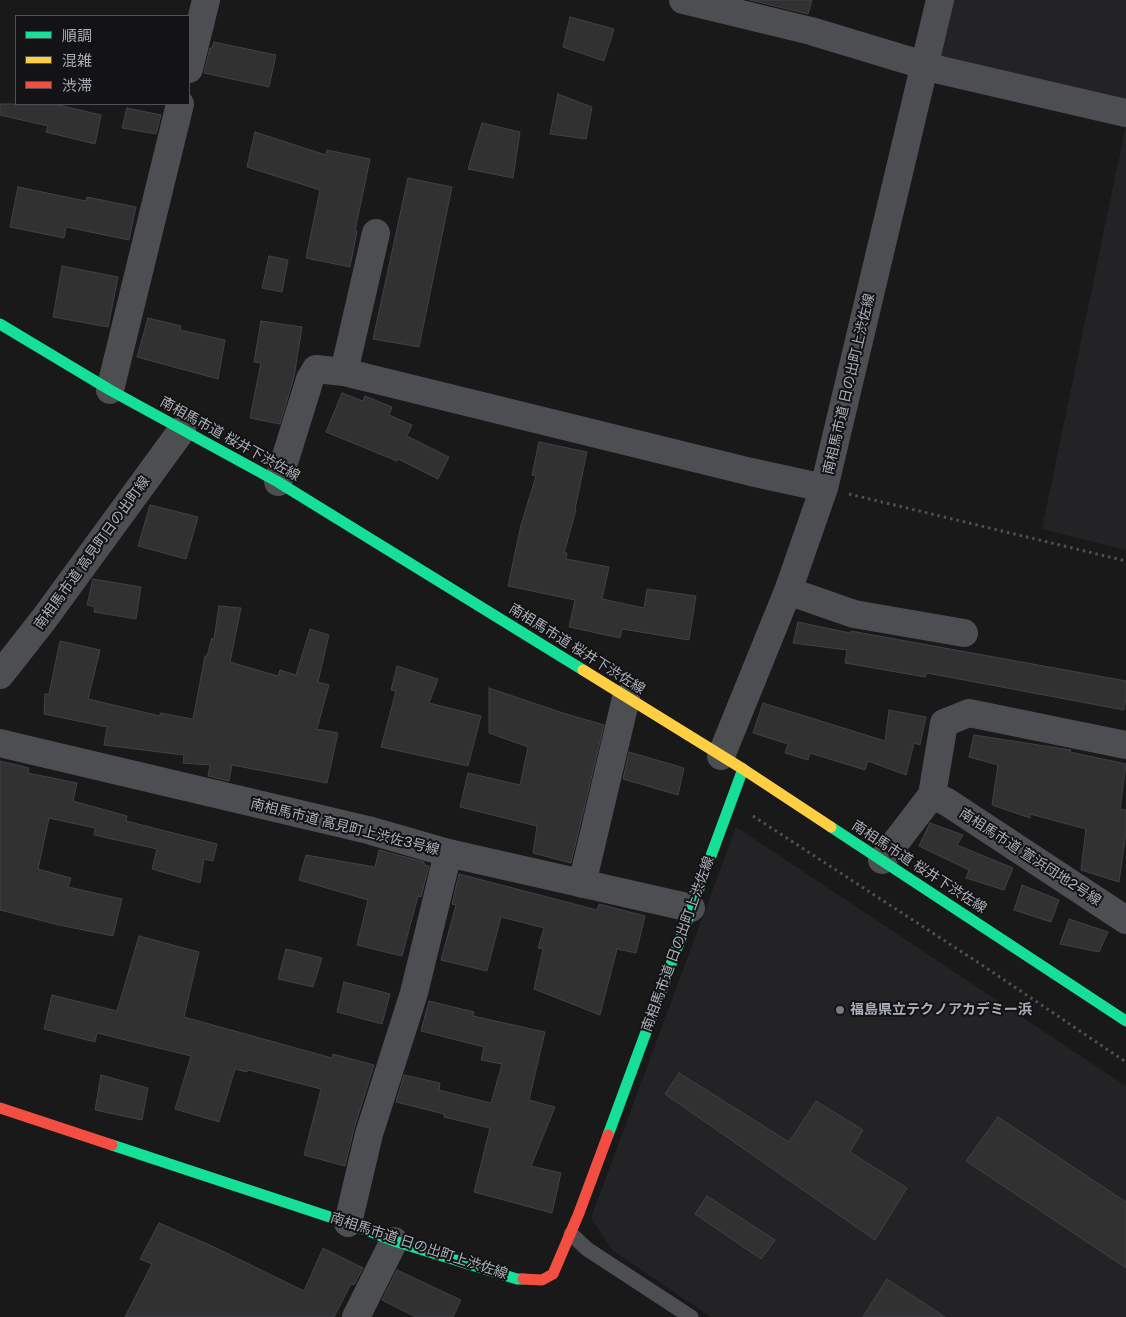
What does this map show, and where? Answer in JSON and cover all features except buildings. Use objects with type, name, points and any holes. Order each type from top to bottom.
[{"type":"street","points":[[190,65],[206,0]]},
{"type":"street","points":[[683,0],[811,31],[940,70],[1126,113]]},
{"type":"street","name":"南相馬市道 日の出町上渋佐線","points":[[0,1108],[348,1222],[394,1241],[517,1279],[542,1280],[553,1274],[571,1234],[731,801],[732,763],[824,488],[940,0]]},
{"type":"street","points":[[110,390],[180,105]]},
{"type":"street","points":[[344,372],[376,233]]},
{"type":"street","name":"南相馬市道 桜井下渋佐線","points":[[0,324],[110,390],[278,482],[732,763],[1126,1021]]},
{"type":"street","points":[[278,482],[310,379],[316,369],[344,372],[751,472],[824,488]]},
{"type":"street","name":"南相馬市道 高見町日の出町線","points":[[0,675],[44,619],[182,430]]},
{"type":"street","points":[[788,591],[854,614],[964,633]]},
{"type":"street","points":[[582,884],[626,698]]},
{"type":"street","points":[[882,860],[932,795],[944,723],[969,713],[1126,745]]},
{"type":"street","name":"南相馬市道 高見町上渋佐3号線","points":[[0,743],[368,830],[448,853],[691,908]]},
{"type":"street","name":"南相馬市道 萱浜団地2号線","points":[[932,795],[947,802],[1126,920]]},
{"type":"street","points":[[348,1222],[369,1134],[414,994],[448,853]]},
{"type":"street","points":[[356,1317],[394,1241]]},
{"type":"lane","points":[[571,1234],[587,1249],[691,1317]]},
{"type":"path","points":[[824,488],[1126,561]]},
{"type":"path","points":[[731,801],[1126,1062]]},
{"type":"shaded area","points":[[951,0],[1126,0],[1126,103],[937,59]]},
{"type":"shaded area","points":[[1126,124],[1126,550],[1042,529]]},
{"type":"shaded area","name":"福島県立テクノアカデミー浜","points":[[736,827],[1126,1086],[1126,1317],[711,1317],[612,1250],[591,1218]]},
{"type":"traffic: fast","points":[[0,324],[110,390],[278,482],[583,670]]},
{"type":"traffic: fast","points":[[608,1135],[743,769]]},
{"type":"traffic: fast","points":[[831,827],[1126,1021]]},
{"type":"traffic: fast","points":[[112,1145],[348,1223],[394,1241],[517,1279],[523,1279]]},
{"type":"traffic: slow","points":[[583,670],[743,769],[831,827]]},
{"type":"traffic: jam","points":[[0,1108],[112,1145]]},
{"type":"traffic: jam","points":[[523,1279],[542,1280],[553,1274],[579,1213],[608,1135]]},
{"type":"place","name":"福島県立テクノアカデミー浜","points":[[840,1010]]}]
